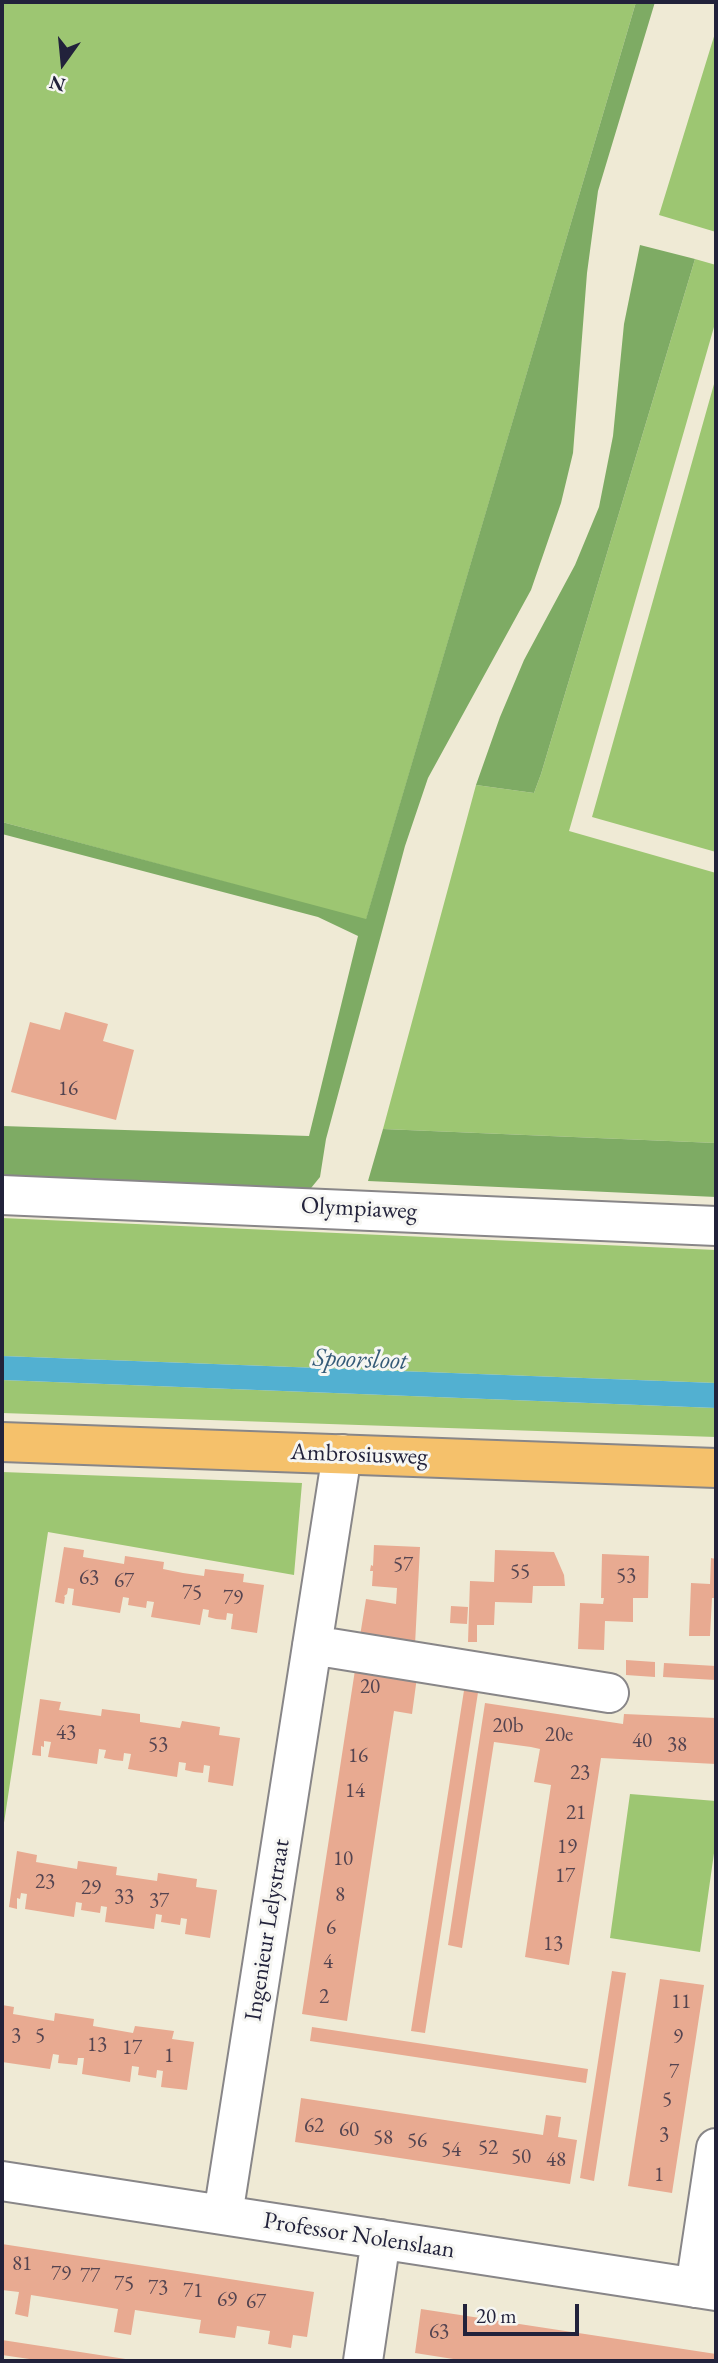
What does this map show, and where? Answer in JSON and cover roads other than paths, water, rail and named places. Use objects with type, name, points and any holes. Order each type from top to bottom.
[{"type":"main road","name":"Ambrosiusweg","points":[[2,1442],[716,1468]]},
{"type":"street","name":"Olympiaweg","points":[[2,1195],[716,1226]]},
{"type":"street","name":"Ingenieur Lelystraat","points":[[223,2215],[342,1454]]},
{"type":"street","points":[[312,1645],[609,1693]]},
{"type":"street","points":[[706,2289],[716,2148]]},
{"type":"street","name":"Professor Nolenslaan","points":[[2,2181],[706,2289]]},
{"type":"street","points":[[363,2361],[381,2239]]},
{"type":"water","points":[[2,1356],[716,1383],[716,1408],[2,1380]]},
{"type":"water label","name":"Spoorsloot","points":[[360,1360]]}]
